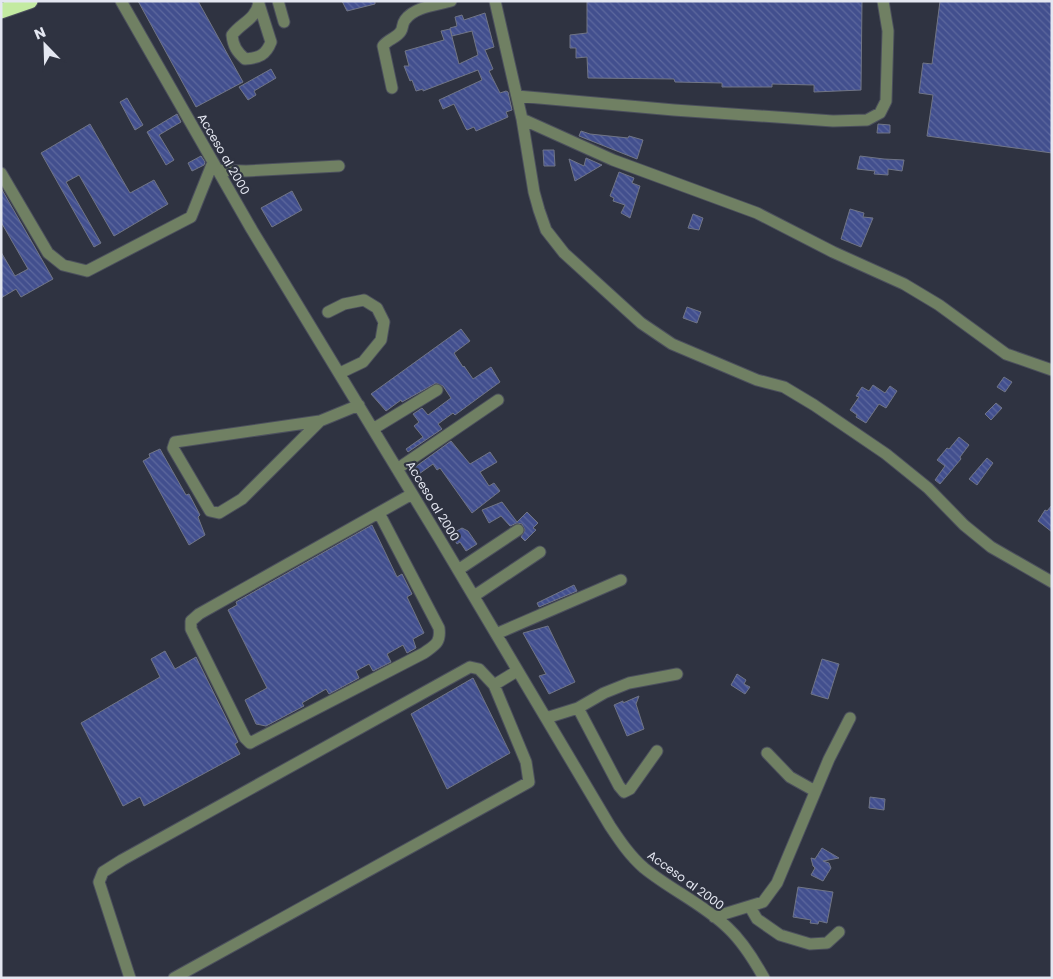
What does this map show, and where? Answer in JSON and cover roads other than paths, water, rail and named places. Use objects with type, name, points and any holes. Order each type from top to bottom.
[{"type":"highway","points":[[1,11],[30,1]]},
{"type":"street","name":"Acceso al 2000","points":[[121,1],[215,166],[626,851],[644,868],[728,928],[751,955],[764,978]]},
{"type":"street","points":[[278,1],[284,22]]},
{"type":"street","points":[[392,88],[383,46],[401,31],[403,22],[411,13],[451,1]]},
{"type":"street","points":[[495,1],[522,119],[534,192],[546,230],[564,253],[641,323],[672,344],[757,380],[784,387],[814,405],[886,454],[928,488],[964,526],[991,547],[1052,582]]},
{"type":"street","points":[[517,96],[674,110],[833,121],[867,120],[880,113],[886,101],[888,31],[883,1]]},
{"type":"street","points":[[258,2],[271,42],[267,51],[256,58],[245,59],[238,53],[233,43],[232,35],[238,27],[249,20],[256,12],[258,2]]},
{"type":"street","points":[[522,119],[613,160],[757,213],[833,252],[904,284],[939,305],[1006,354],[1052,370]]},
{"type":"street","points":[[1,173],[48,253],[63,265],[87,271],[191,217],[196,202],[215,166],[246,171],[339,166]]},
{"type":"street","points":[[328,312],[344,304],[364,300],[377,308],[384,322],[381,340],[364,362],[340,373]]},
{"type":"street","points":[[373,430],[437,390]]},
{"type":"street","points":[[397,469],[498,400]]},
{"type":"street","points":[[320,421],[242,499],[219,513],[210,511],[173,448],[175,442],[320,421],[359,405]]},
{"type":"street","points":[[379,513],[439,628],[440,636],[437,643],[424,653],[250,743],[245,738],[191,629],[191,621],[199,614],[412,494]]},
{"type":"street","points":[[458,570],[518,530]]},
{"type":"street","points":[[474,596],[540,552]]},
{"type":"street","points":[[496,634],[621,580]]},
{"type":"street","points":[[130,978],[99,882],[103,872],[470,667],[479,669],[494,685],[526,762],[529,782],[174,978]]},
{"type":"street","points":[[494,685],[517,671]]},
{"type":"street","points":[[546,718],[578,708],[604,693],[629,683],[677,674]]},
{"type":"street","points":[[578,708],[619,786],[624,792],[630,789],[657,751]]},
{"type":"street","points":[[714,917],[763,902],[777,883],[829,759],[850,718]]},
{"type":"street","points":[[767,752],[790,777],[815,792]]},
{"type":"street","points":[[750,907],[757,919],[780,935],[810,944],[827,943],[839,932]]}]
